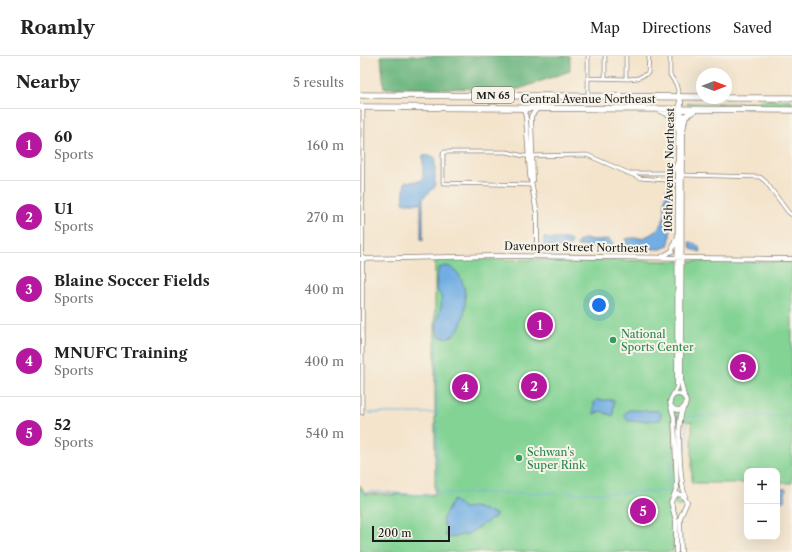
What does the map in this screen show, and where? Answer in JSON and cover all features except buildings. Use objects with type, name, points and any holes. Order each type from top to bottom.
[{"type":"highway","name":"Central Avenue Northeast","points":[[360,95],[696,97]]},
{"type":"highway","points":[[732,98],[792,98]]},
{"type":"highway","name":"Central Avenue Northeast","points":[[362,107],[792,110]]},
{"type":"highway","points":[[651,109],[670,113],[680,130]]},
{"type":"highway","points":[[680,130],[686,116],[691,111],[698,109]]},
{"type":"street","points":[[588,56],[588,96]]},
{"type":"street","points":[[605,56],[605,78]]},
{"type":"street","points":[[626,56],[626,79]]},
{"type":"street","points":[[588,78],[638,78],[648,73],[649,56]]},
{"type":"street","points":[[670,56],[670,75],[676,84],[680,98]]},
{"type":"street","name":"105th Avenue Northeast","points":[[680,98],[682,175],[681,383],[684,396],[687,401],[679,419],[681,479],[687,503],[680,518],[681,552]]},
{"type":"street","points":[[362,107],[362,413]]},
{"type":"street","points":[[520,108],[525,112],[531,155]]},
{"type":"street","points":[[537,109],[531,116],[532,184],[537,222],[537,256]]},
{"type":"street","name":"105th Avenue Northeast","points":[[676,552],[676,521],[671,502],[676,488],[674,417],[670,401],[677,387],[677,219],[680,130]]},
{"type":"street","points":[[532,184],[443,183],[443,154],[444,152],[507,152],[531,155],[587,155],[625,173],[640,178],[678,180]]},
{"type":"street","points":[[625,173],[670,173],[674,170],[678,162]]},
{"type":"street","points":[[682,175],[760,177],[766,182],[788,212],[792,215]]},
{"type":"street","points":[[657,257],[668,254],[672,251],[677,219]]},
{"type":"street","name":"Davenport Street Northeast","points":[[362,259],[409,259],[458,256],[792,259]]},
{"type":"street","points":[[672,397],[677,394],[684,396]]},
{"type":"street","points":[[672,407],[678,411],[683,409]]},
{"type":"street","points":[[673,497],[677,494],[685,496]]},
{"type":"street","points":[[673,507],[679,510],[684,508]]},
{"type":"green space","points":[[381,56],[570,56],[570,71],[519,89],[384,88]]},
{"type":"green space","points":[[761,100],[792,100],[792,108],[694,107],[687,104],[687,103],[755,103]]},
{"type":"green space","name":"National Sports Center","points":[[448,259],[792,262],[792,483],[780,483],[780,468],[744,468],[744,483],[692,483],[692,422],[678,420],[679,486],[677,419],[672,418],[675,430],[676,473],[675,485],[668,502],[674,520],[673,552],[360,552],[360,485],[365,494],[435,495],[435,261]]},
{"type":"green space","points":[[677,498],[681,498],[683,502],[681,506],[677,506],[675,504],[675,500]]},
{"type":"water","points":[[423,155],[435,157],[435,187],[423,198],[423,241],[421,240],[421,203],[403,203],[405,182],[420,181],[423,178]]},
{"type":"water","points":[[667,188],[671,191],[670,239],[668,246],[661,249],[627,248],[626,239],[645,237],[654,232],[663,222]]},
{"type":"water","points":[[544,237],[550,239],[565,239],[571,241],[571,245],[568,248],[543,248]]},
{"type":"water","points":[[583,239],[609,239],[613,244],[612,248],[577,246],[577,243]]},
{"type":"water","points":[[689,242],[697,245],[701,252],[691,249]]},
{"type":"water","points":[[446,266],[456,271],[462,282],[465,295],[465,310],[462,323],[456,333],[448,337],[438,335],[437,329],[442,301],[436,283],[439,268]]},
{"type":"water","points":[[596,400],[614,400],[613,416],[601,411],[594,414],[594,402]]},
{"type":"water","points":[[628,410],[659,411],[661,414],[660,420],[628,421],[624,415]]},
{"type":"water","points":[[780,488],[786,489],[784,501],[780,502]]},
{"type":"water","points":[[453,500],[464,508],[474,507],[496,514],[495,517],[468,534],[448,538],[445,535],[446,529],[442,520]]},
{"type":"waterway","points":[[437,416],[437,347],[440,335]]},
{"type":"waterway","points":[[369,413],[436,413]]},
{"type":"waterway","points":[[686,450],[688,416],[792,416]]},
{"type":"waterway","points":[[437,421],[438,493],[556,493]]},
{"type":"waterway","points":[[621,493],[668,491],[670,486],[670,450],[672,450]]},
{"type":"waterway","points":[[360,494],[368,492],[418,495],[437,493]]},
{"type":"waterway","points":[[567,493],[616,493]]},
{"type":"place","name":"60","points":[[540,325]]},
{"type":"place","name":"National Sports Center","points":[[613,340]]},
{"type":"place","name":"Blaine Soccer Fields","points":[[743,367]]},
{"type":"place","name":"U1","points":[[534,386]]},
{"type":"place","name":"MNUFC Training","points":[[465,387]]},
{"type":"place","name":"Schwan's Super Rink","points":[[519,458]]},
{"type":"place","name":"52","points":[[643,511]]}]
